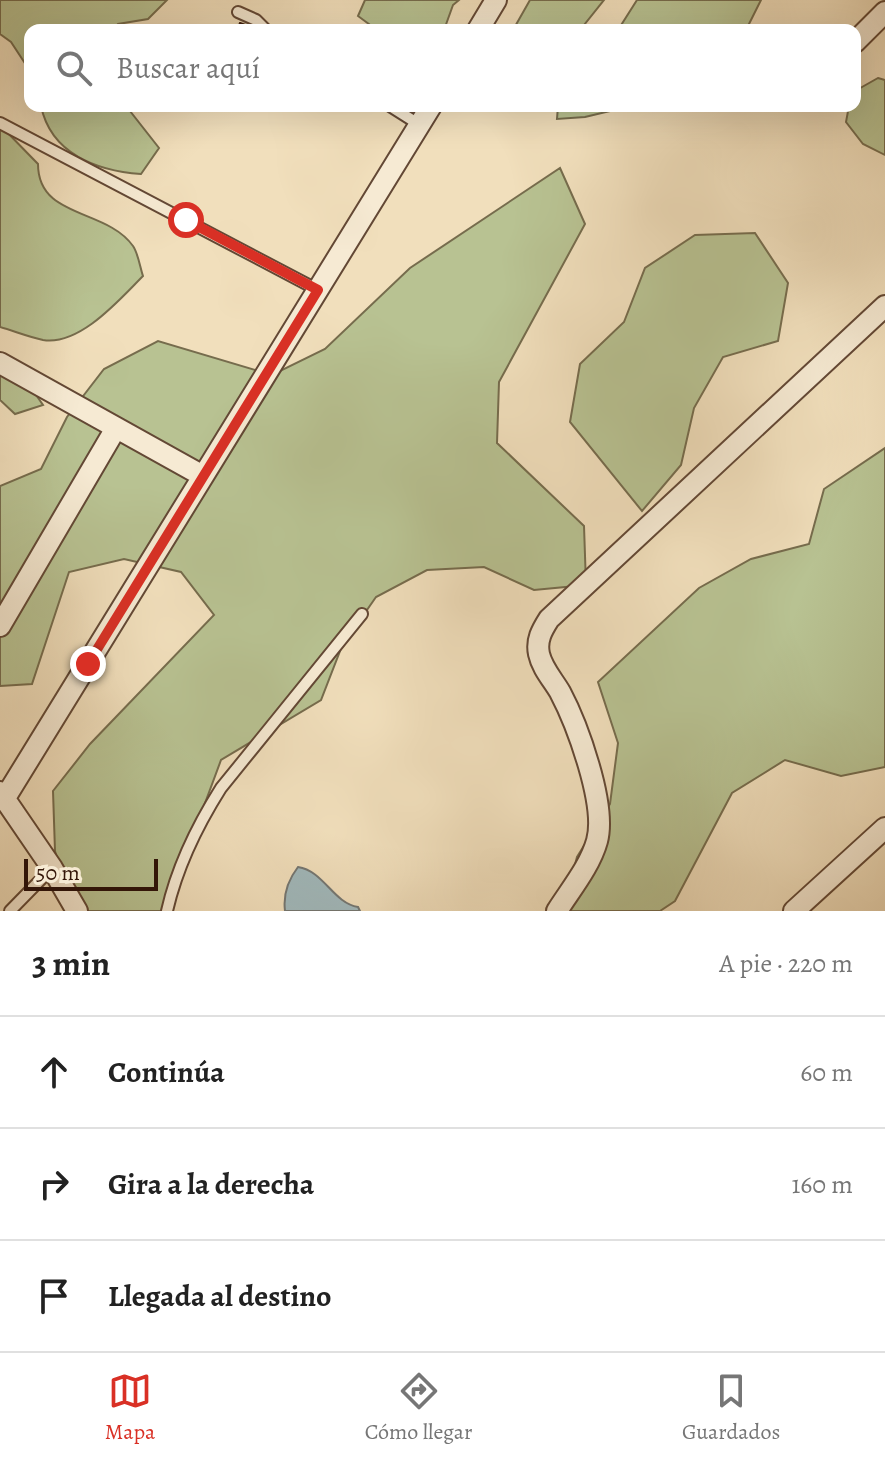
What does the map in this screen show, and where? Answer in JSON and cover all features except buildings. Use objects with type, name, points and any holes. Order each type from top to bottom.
[{"type":"street","points":[[482,24],[496,0]]},
{"type":"street","points":[[861,36],[885,12]]},
{"type":"street","points":[[77,911],[3,795],[428,112]]},
{"type":"street","points":[[557,911],[591,856],[598,838],[599,808],[572,721],[539,655],[541,630],[549,619],[885,306]]},
{"type":"street","points":[[0,363],[203,476]]},
{"type":"street","points":[[0,626],[116,428]]},
{"type":"street","points":[[794,911],[885,828]]},
{"type":"lane","points":[[238,12],[260,24]]},
{"type":"lane","points":[[399,112],[420,125]]},
{"type":"lane","points":[[0,123],[318,290]]},
{"type":"lane","points":[[167,911],[178,872],[203,817],[221,788],[362,614]]},
{"type":"lane","points":[[10,911],[52,868]]},
{"type":"green space","points":[[0,0],[167,0],[148,19],[118,24],[24,24],[24,62],[11,42],[0,34]]},
{"type":"green space","points":[[365,0],[459,0],[453,5],[446,24],[369,24],[358,16]]},
{"type":"green space","points":[[530,0],[604,0],[585,24],[516,24]]},
{"type":"green space","points":[[637,0],[761,0],[749,24],[622,24]]},
{"type":"green space","points":[[878,78],[885,80],[885,155],[863,144],[846,122],[848,112],[861,112],[861,88]]},
{"type":"green space","points":[[43,112],[131,112],[159,148],[141,174],[108,169],[65,148],[46,123]]},
{"type":"green space","points":[[558,112],[606,112],[585,117],[557,119]]},
{"type":"green space","points":[[0,125],[38,164],[41,182],[49,195],[121,234],[138,256],[143,276],[98,319],[71,336],[43,340],[0,327]]},
{"type":"green space","points":[[560,168],[585,224],[499,382],[497,443],[584,526],[586,585],[534,590],[484,567],[427,570],[376,597],[342,646],[321,700],[221,760],[165,911],[72,911],[55,851],[53,791],[90,744],[214,615],[181,572],[124,559],[69,572],[32,684],[0,686],[0,486],[41,469],[67,417],[104,369],[158,341],[272,375],[325,349],[410,268]]},
{"type":"green space","points":[[755,233],[788,283],[778,341],[723,357],[694,408],[681,465],[642,511],[570,422],[580,364],[624,322],[645,268],[695,235]]},
{"type":"green space","points":[[0,369],[25,379],[43,405],[15,414],[0,400]]},
{"type":"green space","points":[[885,448],[885,767],[841,776],[785,760],[732,793],[675,901],[660,911],[563,911],[577,857],[610,804],[618,743],[598,682],[699,588],[751,559],[809,544],[824,489]]},
{"type":"water","points":[[298,867],[315,874],[342,900],[360,911],[285,911],[287,888]]},
{"type":"route","points":[[88,664],[318,290],[186,220]]}]
